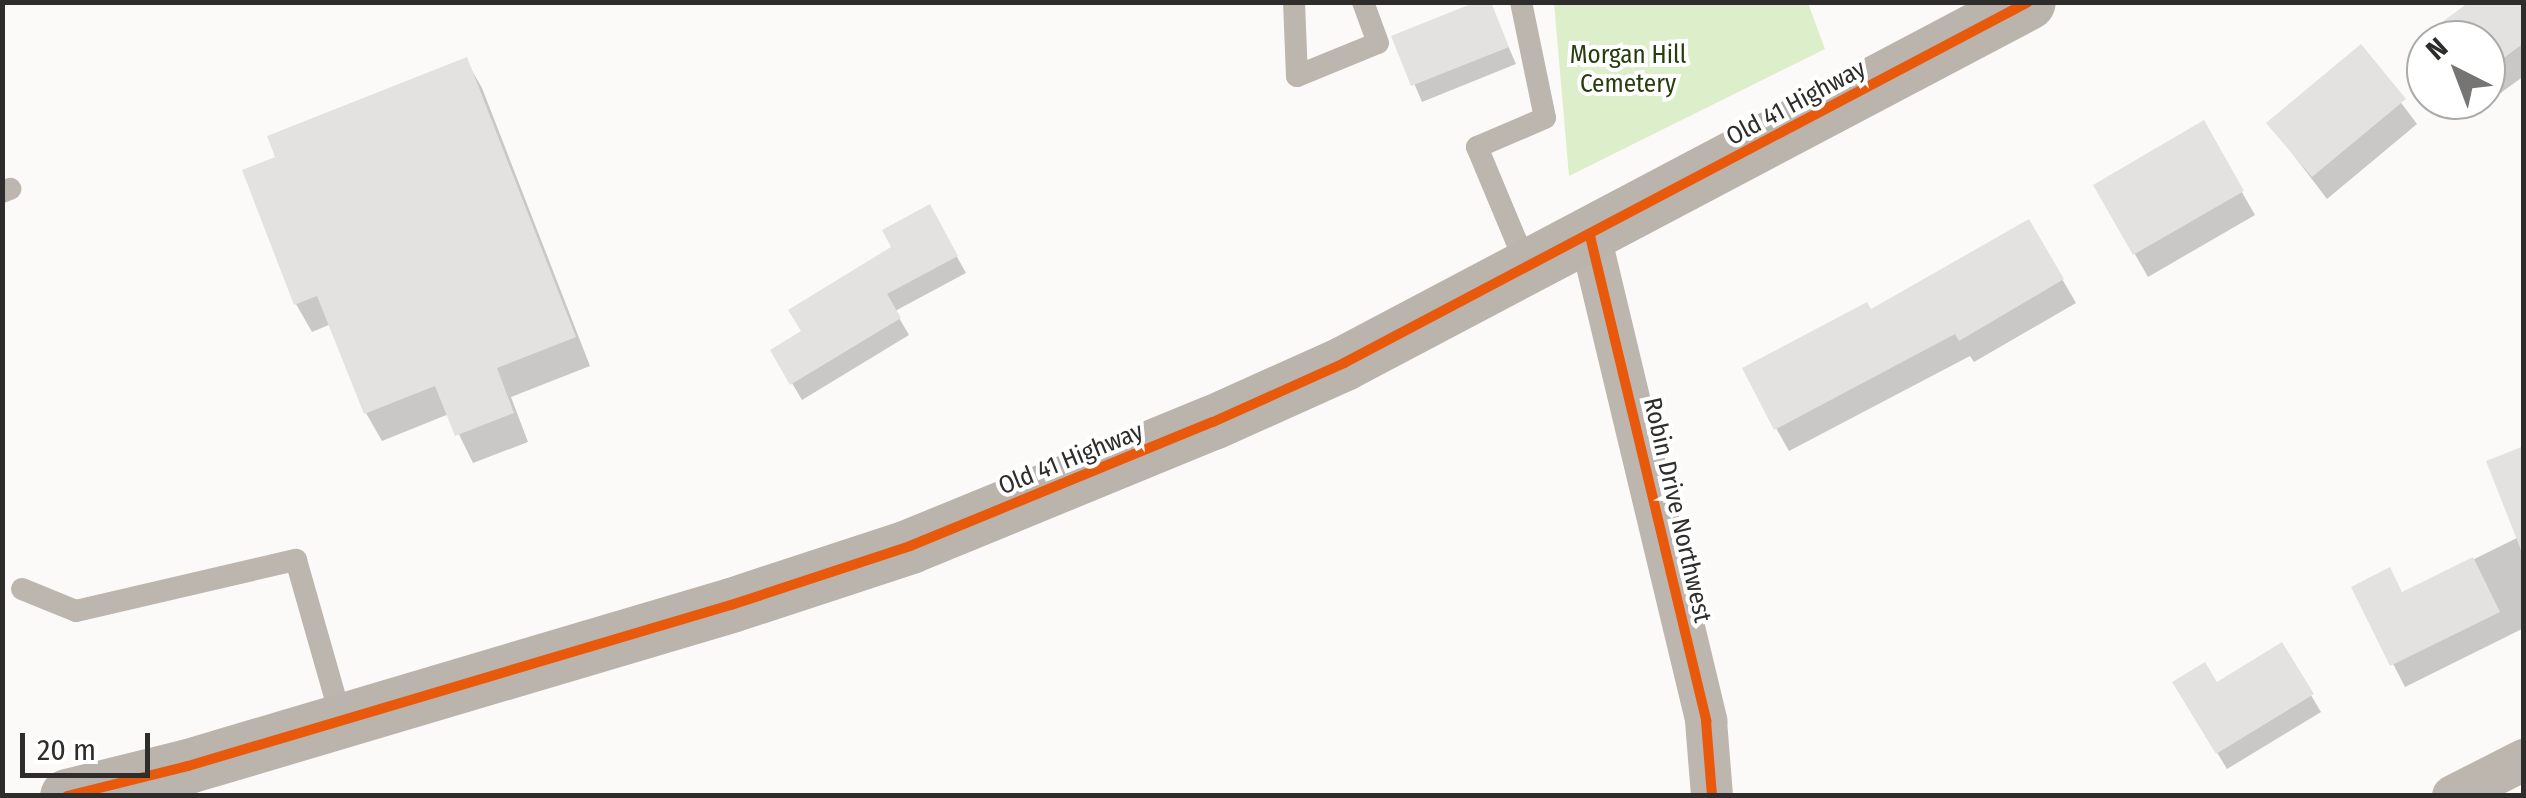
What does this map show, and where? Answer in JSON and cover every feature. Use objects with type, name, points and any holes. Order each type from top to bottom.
[{"type":"main road","name":"Old 41 Highway","points":[[66,796],[188,766],[732,605],[910,546],[1213,422],[1344,363],[2028,2]]},
{"type":"street","name":"Robin Drive Northwest","points":[[1590,236],[1706,721],[1712,796]]},
{"type":"street","points":[[2453,796],[2524,760]]},
{"type":"lane","points":[[1294,2],[1297,76],[1378,43],[1364,2]]},
{"type":"lane","points":[[1521,2],[1544,118],[1476,147],[1528,268]]},
{"type":"lane","points":[[22,589],[76,612],[296,560],[340,718]]},
{"type":"green space","name":"Morgan Hill Cemetery","points":[[1554,3],[1808,3],[1825,49],[1569,176]]},
{"type":"building","points":[[1476,2],[1491,2],[1509,47],[1411,86],[1391,36]]},
{"type":"building","points":[[2469,2],[2524,2],[2524,43],[2506,56],[2506,20],[2445,20]]},
{"type":"building","points":[[2361,44],[2406,99],[2312,177],[2266,123]]},
{"type":"building","points":[[467,57],[576,337],[497,368],[514,413],[455,436],[435,386],[364,414],[317,296],[294,305],[242,170],[275,157],[267,136]]},
{"type":"building","points":[[2204,120],[2244,191],[2133,255],[2093,185]]},
{"type":"building","points":[[930,204],[958,256],[887,294],[901,318],[790,385],[770,350],[801,331],[788,310],[891,247],[882,230]]},
{"type":"building","points":[[2029,219],[2064,279],[1959,341],[1955,334],[1774,430],[1742,368],[1867,302],[1871,309]]},
{"type":"building","points":[[2524,446],[2524,550],[2521,550],[2486,461]]},
{"type":"building","points":[[2473,557],[2500,612],[2390,666],[2351,587],[2390,567],[2402,592]]},
{"type":"building","points":[[2282,642],[2314,694],[2216,754],[2172,682],[2205,662],[2217,682]]},
{"type":"cycle path","points":[[67,796],[188,766],[731,605],[910,546],[1213,422],[1344,363],[2028,2]]},
{"type":"cycle path","points":[[1590,236],[1706,721],[1712,796]]}]
